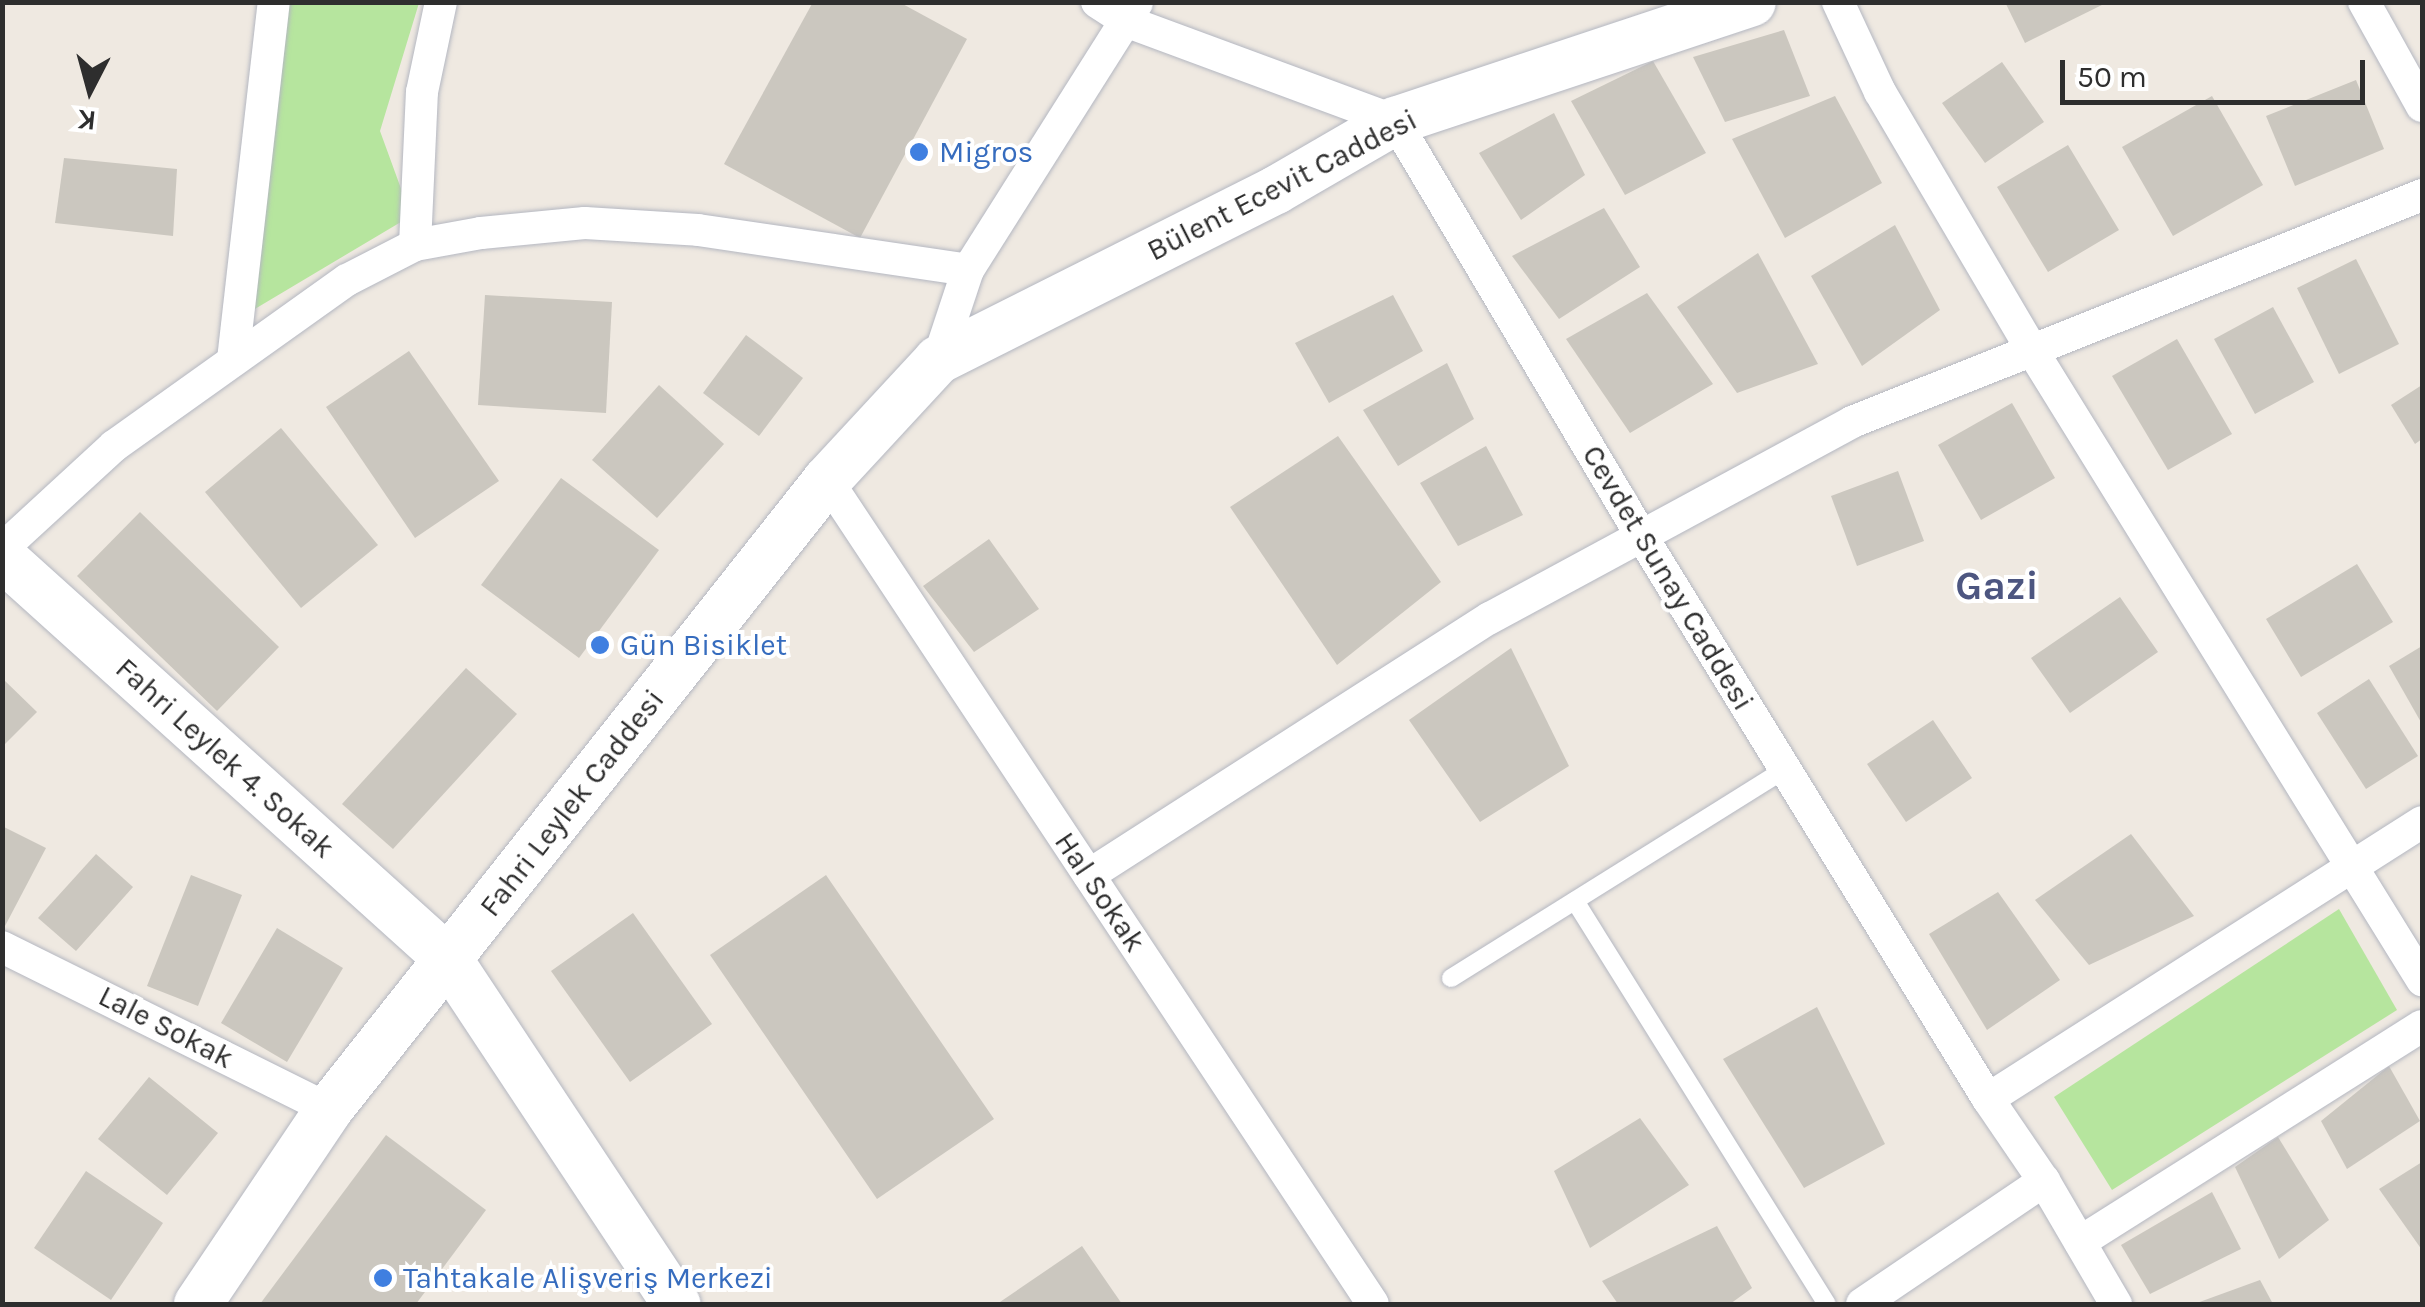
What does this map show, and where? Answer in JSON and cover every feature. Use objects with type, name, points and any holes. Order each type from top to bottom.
[{"type":"street","points":[[233,360],[274,2]]},
{"type":"street","points":[[415,245],[422,92],[441,2]]},
{"type":"street","points":[[1098,2],[1133,12],[1394,121]]},
{"type":"street","name":"Bülent Ecevit Caddesi","points":[[938,360],[1276,190],[1394,121],[1752,2]]},
{"type":"street","points":[[1838,2],[1880,92],[2030,347],[2422,980]]},
{"type":"street","points":[[2364,2],[2422,106]]},
{"type":"street","name":"Fahri Leylek Caddesi","points":[[198,1304],[328,1109],[827,480],[938,360],[968,270],[1133,12]]},
{"type":"street","name":"Cevdet Sunay Caddesi","points":[[1394,121],[1641,535],[2116,1304]]},
{"type":"street","points":[[1089,875],[1490,618],[1852,422],[2030,347],[2422,195]]},
{"type":"street","points":[[2,553],[114,446],[347,280],[415,245],[585,222],[698,230],[968,270]]},
{"type":"street","name":"Hal Sokak","points":[[827,480],[1373,1304]]},
{"type":"street","name":"Fahri Leylek 4. Sokak","points":[[2,553],[448,959],[676,1304]]},
{"type":"street","points":[[1988,1099],[2422,822]]},
{"type":"street","name":"Lale Sokak","points":[[2,946],[328,1109]]},
{"type":"street","points":[[2080,1242],[2422,1026]]},
{"type":"street","points":[[1862,1304],[2044,1182]]},
{"type":"lane","points":[[1451,978],[1785,770]]},
{"type":"lane","points":[[1575,901],[1827,1304]]},
{"type":"green space","points":[[284,3],[419,3],[380,131],[411,216],[253,310]]},
{"type":"green space","points":[[2339,909],[2397,1010],[2112,1190],[2054,1097]]},
{"type":"building","points":[[813,2],[899,2],[967,39],[860,238],[724,164]]},
{"type":"building","points":[[2005,2],[2108,2],[2025,43]]},
{"type":"building","points":[[1784,30],[1810,96],[1725,122],[1693,57]]},
{"type":"building","points":[[1653,61],[1706,153],[1625,195],[1571,101]]},
{"type":"building","points":[[2002,62],[2044,122],[1985,163],[1942,103]]},
{"type":"building","points":[[2356,80],[2384,149],[2295,186],[2266,116]]},
{"type":"building","points":[[1835,96],[1882,183],[1785,238],[1732,139]]},
{"type":"building","points":[[2212,96],[2263,185],[2173,236],[2122,147]]},
{"type":"building","points":[[1554,113],[1585,175],[1521,220],[1479,153]]},
{"type":"building","points":[[2068,145],[2119,230],[2048,272],[1997,187]]},
{"type":"building","points":[[64,158],[177,169],[173,236],[55,223]]},
{"type":"building","points":[[1604,208],[1640,267],[1559,319],[1512,256]]},
{"type":"building","points":[[1895,225],[1940,310],[1862,366],[1811,276]]},
{"type":"building","points":[[1758,253],[1818,364],[1737,393],[1677,307]]},
{"type":"building","points":[[2356,259],[2399,344],[2339,374],[2297,288]]},
{"type":"building","points":[[1647,293],[1713,384],[1630,433],[1566,339]]},
{"type":"building","points":[[485,295],[612,302],[606,413],[478,405]]},
{"type":"building","points":[[1393,295],[1423,351],[1329,403],[1295,343]]},
{"type":"building","points":[[2273,307],[2314,382],[2255,414],[2214,339]]},
{"type":"building","points":[[746,335],[803,378],[759,436],[703,393]]},
{"type":"building","points":[[2177,339],[2232,434],[2168,470],[2112,376]]},
{"type":"building","points":[[409,351],[499,481],[415,538],[326,407]]},
{"type":"building","points":[[1447,363],[1474,419],[1398,466],[1363,410]]},
{"type":"building","points":[[659,385],[724,444],[657,518],[592,460]]},
{"type":"building","points":[[2422,385],[2422,439],[2415,444],[2391,405]]},
{"type":"building","points":[[2012,403],[2055,478],[1981,520],[1938,445]]},
{"type":"building","points":[[281,428],[378,545],[301,608],[205,492]]},
{"type":"building","points":[[1338,436],[1441,582],[1337,665],[1230,507]]},
{"type":"building","points":[[1486,446],[1523,515],[1458,546],[1420,483]]},
{"type":"building","points":[[1898,471],[1924,541],[1857,566],[1831,496]]},
{"type":"building","points":[[561,478],[659,550],[579,658],[481,585]]},
{"type":"building","points":[[140,512],[279,647],[217,711],[77,576]]},
{"type":"building","points":[[989,539],[1039,609],[974,652],[923,586]]},
{"type":"building","points":[[2357,564],[2393,622],[2301,677],[2266,619]]},
{"type":"building","points":[[2120,597],[2158,652],[2070,713],[2031,658]]},
{"type":"building","points":[[2422,646],[2422,724],[2389,666]]},
{"type":"building","points":[[1511,648],[1569,766],[1480,822],[1409,720]]},
{"type":"building","points":[[466,668],[517,714],[393,849],[342,804]]},
{"type":"building","points":[[2,678],[37,712],[2,747]]},
{"type":"building","points":[[2369,679],[2418,756],[2366,789],[2317,713]]},
{"type":"building","points":[[1933,720],[1972,778],[1906,822],[1867,764]]},
{"type":"building","points":[[2,826],[46,848],[5,926],[2,925]]},
{"type":"building","points":[[2131,834],[2194,916],[2089,965],[2035,900]]},
{"type":"building","points":[[96,854],[133,887],[76,951],[38,918]]},
{"type":"building","points":[[191,875],[242,895],[198,1006],[147,986]]},
{"type":"building","points":[[826,875],[994,1119],[877,1199],[710,955]]},
{"type":"building","points":[[1998,892],[2060,980],[1987,1030],[1929,934]]},
{"type":"building","points":[[633,913],[712,1024],[630,1082],[551,971]]},
{"type":"building","points":[[277,928],[343,968],[287,1062],[221,1023]]},
{"type":"building","points":[[1817,1007],[1885,1144],[1804,1188],[1723,1059]]},
{"type":"building","points":[[2389,1066],[2420,1121],[2347,1169],[2321,1121]]},
{"type":"building","points":[[149,1077],[218,1133],[167,1195],[98,1139]]},
{"type":"building","points":[[1640,1118],[1689,1185],[1590,1248],[1554,1171]]},
{"type":"building","points":[[386,1135],[486,1210],[416,1304],[260,1304]]},
{"type":"building","points":[[2278,1137],[2329,1220],[2279,1259],[2235,1167]]},
{"type":"building","points":[[2422,1162],[2422,1250],[2379,1189]]},
{"type":"building","points":[[86,1171],[163,1223],[111,1300],[34,1248]]},
{"type":"building","points":[[2212,1192],[2241,1249],[2150,1294],[2121,1245]]},
{"type":"building","points":[[1717,1226],[1752,1288],[1730,1304],[1618,1304],[1602,1281]]},
{"type":"building","points":[[1082,1246],[1122,1304],[997,1304]]},
{"type":"building","points":[[2260,1280],[2273,1304],[2194,1304]]},
{"type":"place","name":"Migros","points":[[919,152]]},
{"type":"place","name":"Gün Bisiklet","points":[[600,645]]},
{"type":"place","name":"Tahtakale Alişveriş Merkezi","points":[[383,1278]]},
{"type":"district","name":"Gazi","points":[[1997,586]]}]
